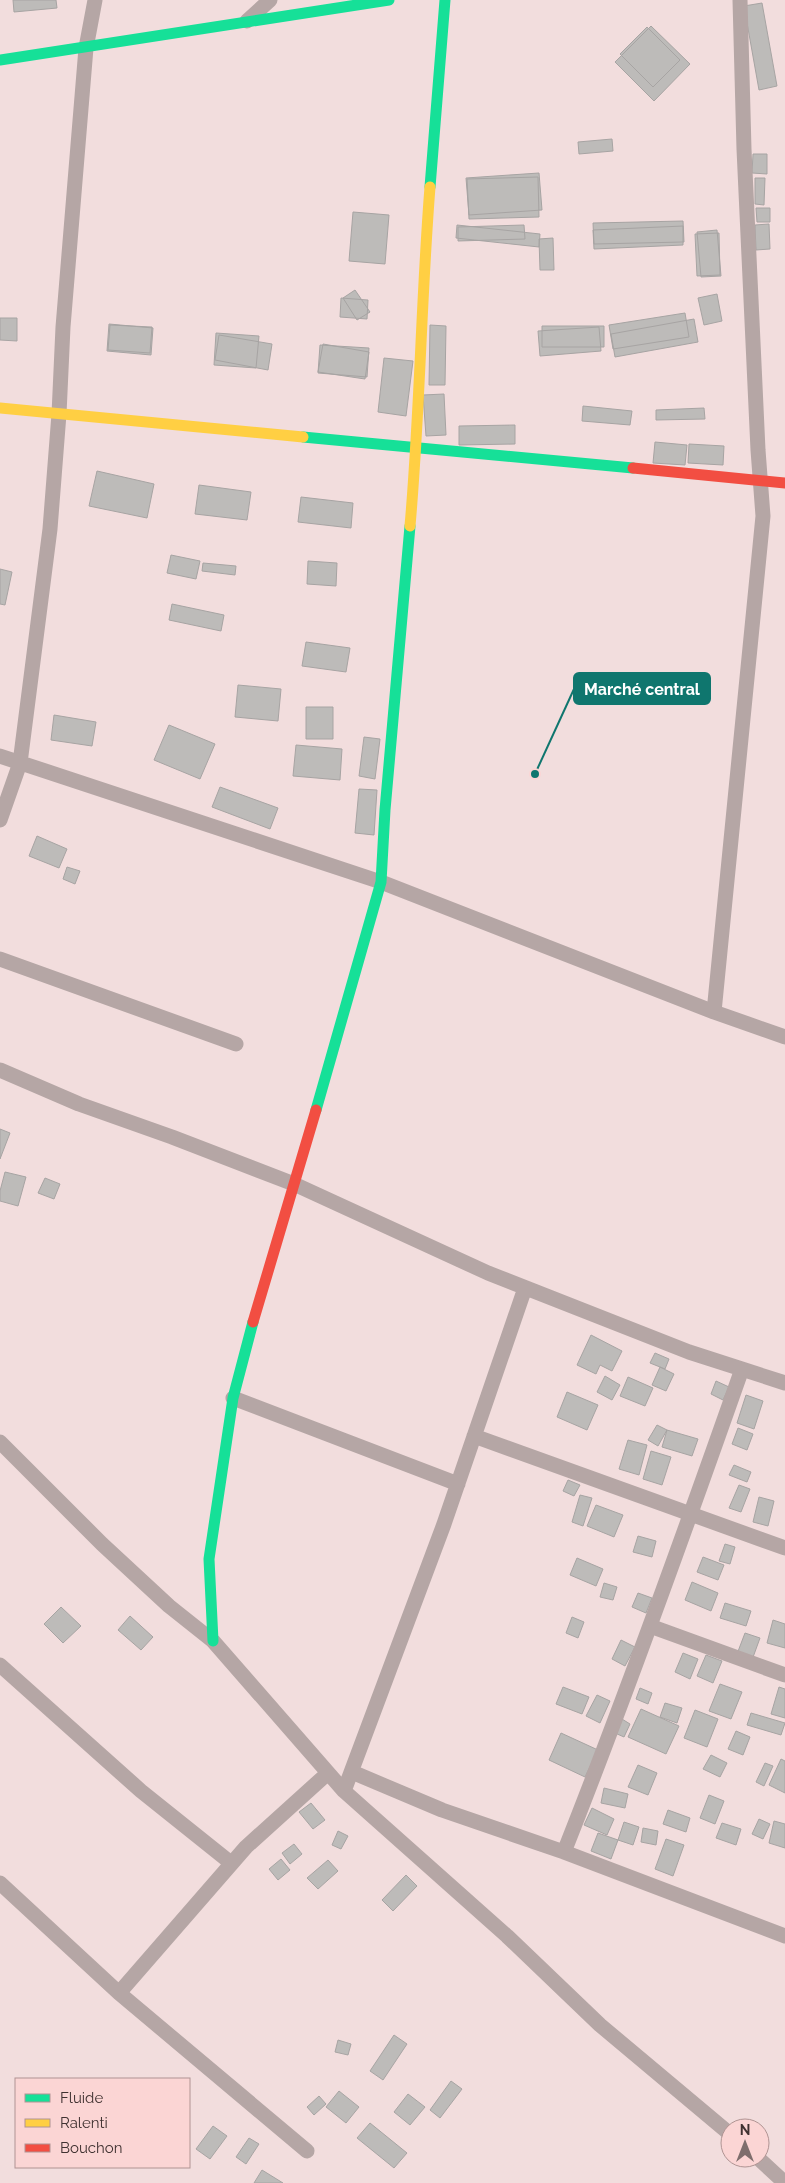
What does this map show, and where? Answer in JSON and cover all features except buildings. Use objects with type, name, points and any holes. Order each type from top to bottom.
[{"type":"street","points":[[0,820],[20,762],[50,530],[59,414],[63,327],[86,48],[95,0]]},
{"type":"street","points":[[247,21],[270,0]]},
{"type":"street","points":[[0,60],[389,0]]},
{"type":"street","points":[[213,1640],[210,1559],[233,1398],[252,1324],[338,1036],[381,882],[385,810],[417,448],[423,280],[445,0]]},
{"type":"street","points":[[714,1012],[763,516],[744,149],[740,0]]},
{"type":"street","points":[[0,408],[761,479],[785,483]]},
{"type":"street","points":[[0,756],[381,882],[714,1012],[785,1037]]},
{"type":"street","points":[[0,959],[236,1044]]},
{"type":"street","points":[[0,1070],[79,1104],[172,1137],[294,1184],[488,1273],[525,1288],[689,1352],[785,1383]]},
{"type":"street","points":[[344,1791],[458,1484],[525,1288]]},
{"type":"street","points":[[564,1852],[605,1748],[691,1515],[742,1369]]},
{"type":"street","points":[[233,1398],[458,1484]]},
{"type":"street","points":[[474,1436],[785,1548]]},
{"type":"street","points":[[0,1442],[102,1544],[169,1606],[213,1640],[344,1791],[507,1936],[600,2025],[720,2126]]},
{"type":"street","points":[[650,1626],[785,1676]]},
{"type":"street","points":[[0,1665],[141,1791],[231,1864]]},
{"type":"street","points":[[352,1772],[442,1810],[564,1852],[785,1936]]},
{"type":"street","points":[[119,1992],[246,1846],[328,1773]]},
{"type":"street","points":[[0,1883],[119,1992],[307,2151]]},
{"type":"street","points":[[769,2168],[785,2183]]},
{"type":"traffic: fast","points":[[0,60],[389,0]]},
{"type":"traffic: fast","points":[[430,187],[445,0]]},
{"type":"traffic: fast","points":[[303,437],[633,468]]},
{"type":"traffic: fast","points":[[316,1110],[381,882],[385,810],[410,526]]},
{"type":"traffic: fast","points":[[213,1641],[209,1559],[233,1398],[253,1322]]},
{"type":"traffic: slow","points":[[410,526],[430,187]]},
{"type":"traffic: slow","points":[[0,408],[303,437]]},
{"type":"traffic: jam","points":[[633,468],[785,483]]},
{"type":"traffic: jam","points":[[253,1322],[316,1110]]},
{"type":"place","name":"Marché central","points":[[535,774]]}]
